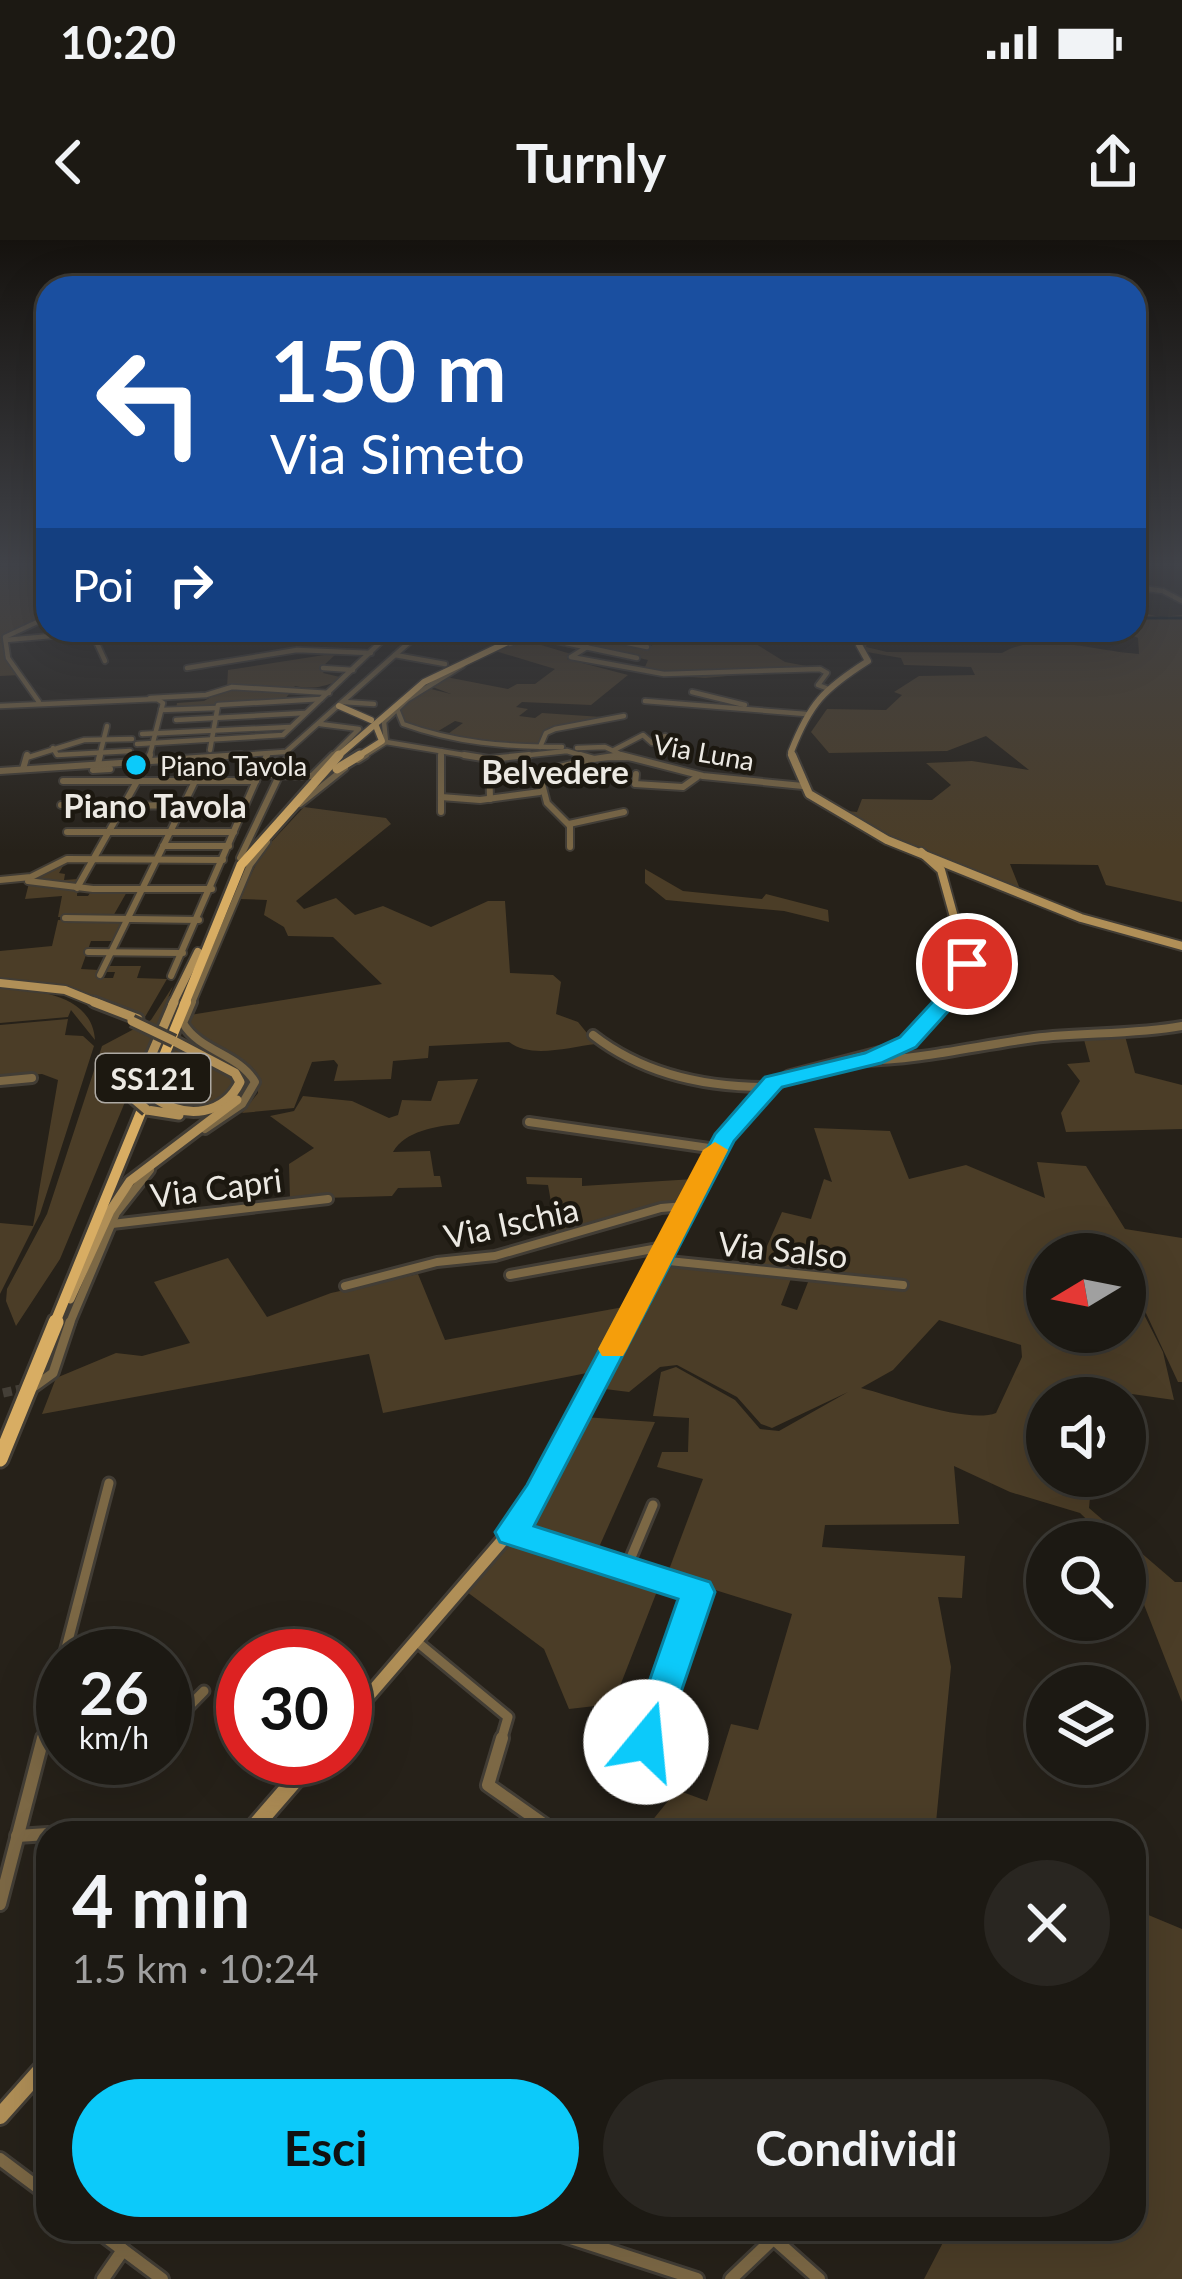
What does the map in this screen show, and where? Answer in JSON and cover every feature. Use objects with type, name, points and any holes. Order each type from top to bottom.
[{"type":"main road","name":"SS121","points":[[0,1437],[240,858],[363,733],[427,680],[467,661]]},
{"type":"main road","points":[[868,661],[826,688],[806,714],[791,752],[802,786],[814,798],[884,838],[985,882],[1081,918],[1182,946]]},
{"type":"main road","points":[[308,790],[383,737],[374,723],[341,704]]},
{"type":"main road","name":"SS121","points":[[0,1459],[241,865],[363,733]]},
{"type":"main road","points":[[372,1692],[512,1532],[539,1493],[716,1149],[766,1088],[789,1076],[860,1061],[908,1042],[966,973],[944,875],[921,852]]},
{"type":"main road","points":[[944,875],[955,867]]},
{"type":"main road","points":[[944,875],[985,882]]},
{"type":"main road","points":[[198,952],[150,1050],[133,1099],[146,1110],[198,1115],[237,1100]]},
{"type":"main road","points":[[0,985],[64,994],[135,1020],[240,1071],[246,1084],[237,1100],[146,1165],[125,1187],[33,1382]]},
{"type":"main road","points":[[174,1036],[235,1073],[240,1082],[230,1100],[194,1112],[172,1109],[158,1100],[155,1089],[174,1036]]},
{"type":"main road","points":[[259,1821],[291,1785]]},
{"type":"main road","points":[[0,2116],[36,2076]]},
{"type":"street","points":[[10,661],[39,702]]},
{"type":"street","points":[[187,668],[231,661]]},
{"type":"street","points":[[23,769],[27,755],[104,740],[152,743],[283,735],[365,661]]},
{"type":"street","points":[[240,858],[285,756],[388,661]]},
{"type":"street","points":[[429,661],[445,664]]},
{"type":"street","points":[[33,1382],[53,1373],[80,1289],[127,1194],[150,1170],[252,1093],[254,1082],[248,1069],[193,1040],[183,1023],[255,857],[299,805],[386,742],[384,722],[397,709],[468,661]]},
{"type":"street","points":[[583,661],[622,673],[706,679],[820,669],[827,673],[818,685],[826,688]]},
{"type":"street","points":[[322,668],[378,671]]},
{"type":"street","points":[[340,684],[362,686]]},
{"type":"street","points":[[163,703],[235,687],[331,693]]},
{"type":"street","points":[[692,692],[752,708],[806,714]]},
{"type":"street","points":[[0,706],[150,698],[218,706],[276,702],[292,695],[323,699]]},
{"type":"street","points":[[645,701],[722,710],[752,708]]},
{"type":"street","points":[[120,806],[148,761],[163,703]]},
{"type":"street","points":[[341,704],[374,704]]},
{"type":"street","points":[[210,750],[218,706]]},
{"type":"street","points":[[397,709],[400,723],[446,738],[510,749],[618,752],[643,735],[652,743],[665,736]]},
{"type":"street","points":[[176,720],[306,713]]},
{"type":"street","points":[[540,747],[546,733],[555,729],[624,716]]},
{"type":"street","points":[[123,739],[128,724]]},
{"type":"street","points":[[278,776],[312,776],[359,729],[320,724]]},
{"type":"street","points":[[96,765],[106,726]]},
{"type":"street","points":[[142,734],[291,727]]},
{"type":"street","name":"Via Luna","points":[[386,742],[489,759],[567,751],[594,759],[618,752],[661,768],[802,786]]},
{"type":"street","points":[[53,748],[57,755],[130,751]]},
{"type":"street","points":[[441,751],[441,812]]},
{"type":"street","points":[[171,976],[268,754]]},
{"type":"street","points":[[0,771],[285,756]]},
{"type":"street","points":[[489,759],[490,799]]},
{"type":"street","points":[[594,759],[541,770],[541,792],[551,814],[569,824],[624,812]]},
{"type":"street","points":[[105,781],[112,766]]},
{"type":"street","points":[[100,976],[202,767]]},
{"type":"street","points":[[636,774],[635,784],[683,787],[689,786],[692,777],[722,779]]},
{"type":"street","points":[[63,781],[256,782]]},
{"type":"street","points":[[77,888],[129,784],[87,781]]},
{"type":"street","points":[[441,797],[490,799],[541,792]]},
{"type":"street","points":[[61,805],[245,806]]},
{"type":"street","points":[[569,824],[570,847]]},
{"type":"street","points":[[68,832],[235,832]]},
{"type":"street","points":[[163,846],[229,846]]},
{"type":"street","points":[[25,878],[62,860],[224,860]]},
{"type":"street","points":[[0,880],[25,878],[77,888],[212,889]]},
{"type":"street","points":[[64,918],[199,920]]},
{"type":"street","points":[[88,952],[183,953]]},
{"type":"street","points":[[860,1061],[932,1058],[1036,1038],[1143,1034],[1182,1026]]},
{"type":"street","points":[[593,1035],[611,1050],[690,1081],[725,1089],[766,1088]]},
{"type":"street","points":[[908,1042],[915,1058]]},
{"type":"street","points":[[892,1051],[915,1058]]},
{"type":"street","points":[[0,1081],[32,1078]]},
{"type":"street","points":[[529,1122],[563,1122],[668,1145],[716,1149]]},
{"type":"street","name":"Via Capri","points":[[111,1225],[328,1198]]},
{"type":"street","name":"Via Ischia","points":[[345,1286],[437,1262],[495,1256],[661,1208],[686,1206]]},
{"type":"street","points":[[510,1275],[664,1247]]},
{"type":"street","name":"Via Salso","points":[[657,1260],[903,1285]]},
{"type":"street","points":[[71,1629],[109,1483]]},
{"type":"street","points":[[628,1567],[653,1505]]},
{"type":"street","points":[[512,1532],[698,1592],[646,1742]]},
{"type":"street","points":[[416,1642],[508,1717],[488,1785],[539,1821]]},
{"type":"street","points":[[192,1703],[204,1690]]},
{"type":"street","points":[[0,1904],[36,1764]]},
{"type":"street","points":[[17,1836],[36,1834]]},
{"type":"street","points":[[0,2159],[36,2186]]},
{"type":"street","points":[[111,2241],[162,2279]]},
{"type":"street","points":[[580,2241],[697,2279]]},
{"type":"street","points":[[731,2279],[762,2241]]},
{"type":"street","points":[[776,2241],[819,2279]]},
{"type":"street","points":[[103,2279],[123,2250]]},
{"type":"shaded area","points":[[0,661],[8,661],[21,675],[0,676]]},
{"type":"shaded area","points":[[285,661],[328,661],[323,673],[344,678],[315,687],[295,686],[285,699],[176,709],[177,703],[204,701],[227,688],[228,670]]},
{"type":"shaded area","points":[[529,661],[575,661],[628,675],[591,705],[522,702],[516,707],[528,709],[519,716],[602,717],[545,732],[537,747],[509,748],[445,736],[463,723],[455,721],[435,733],[401,721],[399,710],[427,688],[451,694],[430,686],[446,677],[508,689],[535,684],[555,669]]},
{"type":"shaded area","points":[[648,661],[784,661],[817,668],[705,678],[642,674]]},
{"type":"shaded area","points":[[902,661],[1182,661],[1182,902],[1106,885],[1098,865],[1010,864],[1022,894],[892,840],[839,810],[857,812],[862,799],[932,800],[951,785],[926,763],[972,761],[1029,770],[986,736],[947,751],[829,753],[811,732],[827,709],[886,710],[902,695],[894,692],[919,676],[975,675],[971,667],[904,665]]},
{"type":"shaded area","points":[[304,807],[386,818],[391,824],[296,901],[304,909],[336,898],[355,915],[383,906],[431,927],[488,901],[505,901],[510,973],[553,975],[561,982],[556,1014],[578,1022],[596,1044],[539,1051],[509,1042],[429,1046],[428,1058],[393,1061],[391,1079],[334,1081],[338,1065],[334,1060],[312,1062],[294,1108],[242,1113],[258,1093],[257,1073],[195,1032],[188,1024],[190,1015],[382,984],[333,937],[288,936],[284,927],[264,915],[267,900],[239,899],[262,852]]},
{"type":"shaded area","points":[[66,861],[59,873],[65,874],[64,880],[78,879],[77,896],[88,896],[92,890],[128,890],[112,918],[58,917],[62,896],[25,899],[30,879]]},
{"type":"shaded area","points":[[645,869],[683,891],[762,899],[766,894],[828,910],[829,922],[784,911],[666,900],[645,883]]},
{"type":"shaded area","points":[[58,920],[122,922],[113,941],[91,941],[81,969],[99,970],[96,978],[113,978],[115,972],[106,972],[109,966],[141,966],[137,978],[167,979],[145,1017],[73,990],[0,981],[0,951],[52,946]]},
{"type":"shaded area","points":[[173,986],[60,1259],[16,1326],[6,1301],[7,1289],[47,1214],[102,1046],[151,1020]]},
{"type":"shaded area","points":[[0,988],[45,993],[73,1004],[92,1025],[95,1040],[71,1010],[68,1017],[0,1023]]},
{"type":"shaded area","points":[[68,1019],[65,1035],[83,1036],[94,1046],[40,1214],[0,1294],[0,1223],[33,1226],[58,1080],[42,1074],[0,1077],[0,1025]]},
{"type":"shaded area","points":[[1083,1036],[1125,1036],[1135,1073],[1182,1085],[1182,1129],[1066,1132],[1061,1113],[1080,1081],[1067,1064],[1090,1062]]},
{"type":"shaded area","points":[[174,1044],[231,1074],[236,1086],[223,1103],[187,1110],[161,1099],[160,1081]]},
{"type":"shaded area","points":[[478,1079],[459,1124],[413,1134],[393,1152],[430,1151],[434,1176],[440,1176],[442,1187],[398,1188],[392,1196],[290,1199],[289,1164],[314,1148],[270,1116],[294,1111],[303,1096],[352,1101],[389,1118],[398,1115],[402,1100],[431,1101],[438,1081]]},
{"type":"shaded area","points":[[814,1128],[890,1131],[909,1179],[966,1165],[1045,1198],[1037,1162],[1086,1166],[1125,1229],[1182,1238],[1182,1382],[1146,1313],[1146,1233],[1026,1233],[1026,1353],[1146,1353],[1146,1318],[1163,1352],[1174,1400],[1146,1396],[1146,1377],[1026,1377],[1026,1497],[954,1466],[959,1524],[825,1525],[822,1547],[965,1556],[962,1598],[938,1597],[951,1667],[936,1821],[652,1821],[677,1790],[707,1801],[731,1724],[758,1730],[792,1614],[667,1575],[703,1479],[657,1467],[662,1452],[688,1452],[689,1418],[653,1416],[661,1372],[676,1367],[735,1400],[760,1429],[779,1431],[848,1392],[772,1428],[761,1424],[737,1397],[677,1365],[660,1367],[629,1392],[597,1388],[662,1263],[792,1276],[781,1305],[797,1310],[810,1277],[757,1269],[782,1212],[811,1219],[824,1179],[832,1182]],"holes":[[[939,1320],[1021,1345],[1022,1357],[996,1413],[949,1412],[861,1388],[893,1370]]]},
{"type":"shaded area","points":[[526,1177],[582,1178],[582,1186],[694,1179],[682,1203],[671,1202],[557,1236],[548,1185],[527,1184]]},
{"type":"shaded area","points":[[228,1258],[267,1317],[331,1293],[418,1274],[445,1340],[629,1306],[592,1372],[383,1413],[369,1354],[42,1414],[56,1378],[116,1353],[142,1356],[190,1343],[154,1282]]},
{"type":"shaded area","points":[[584,1417],[655,1422],[595,1556],[520,1530]]},
{"type":"shaded area","points":[[1027,1497],[1090,1497],[1089,1508],[1104,1521],[1088,1521],[1080,1513]]},
{"type":"shaded area","points":[[513,1538],[661,1581],[613,1704],[569,1709],[544,1649],[467,1592]]},
{"type":"shaded area","points":[[1146,1557],[1175,1582],[1182,1582],[1182,1702],[1146,1610]]},
{"type":"shaded area","points":[[1146,1914],[1182,1929],[1182,2279],[924,2279],[944,2241],[1146,2241]]},
{"type":"tunnel","points":[[3,1393],[25,1388]]},
{"type":"slow traffic","points":[[612,1349],[715,1150]]},
{"type":"place","name":"Piano Tavola","points":[[136,765]]},
{"type":"district","name":"Belvedere","points":[[555,771]]},
{"type":"district","name":"Piano Tavola","points":[[155,805]]},
{"type":"route","points":[[646,1742],[698,1592],[512,1532],[539,1493],[723,1139],[773,1082],[873,1058],[908,1042],[963,982],[967,964]]}]
